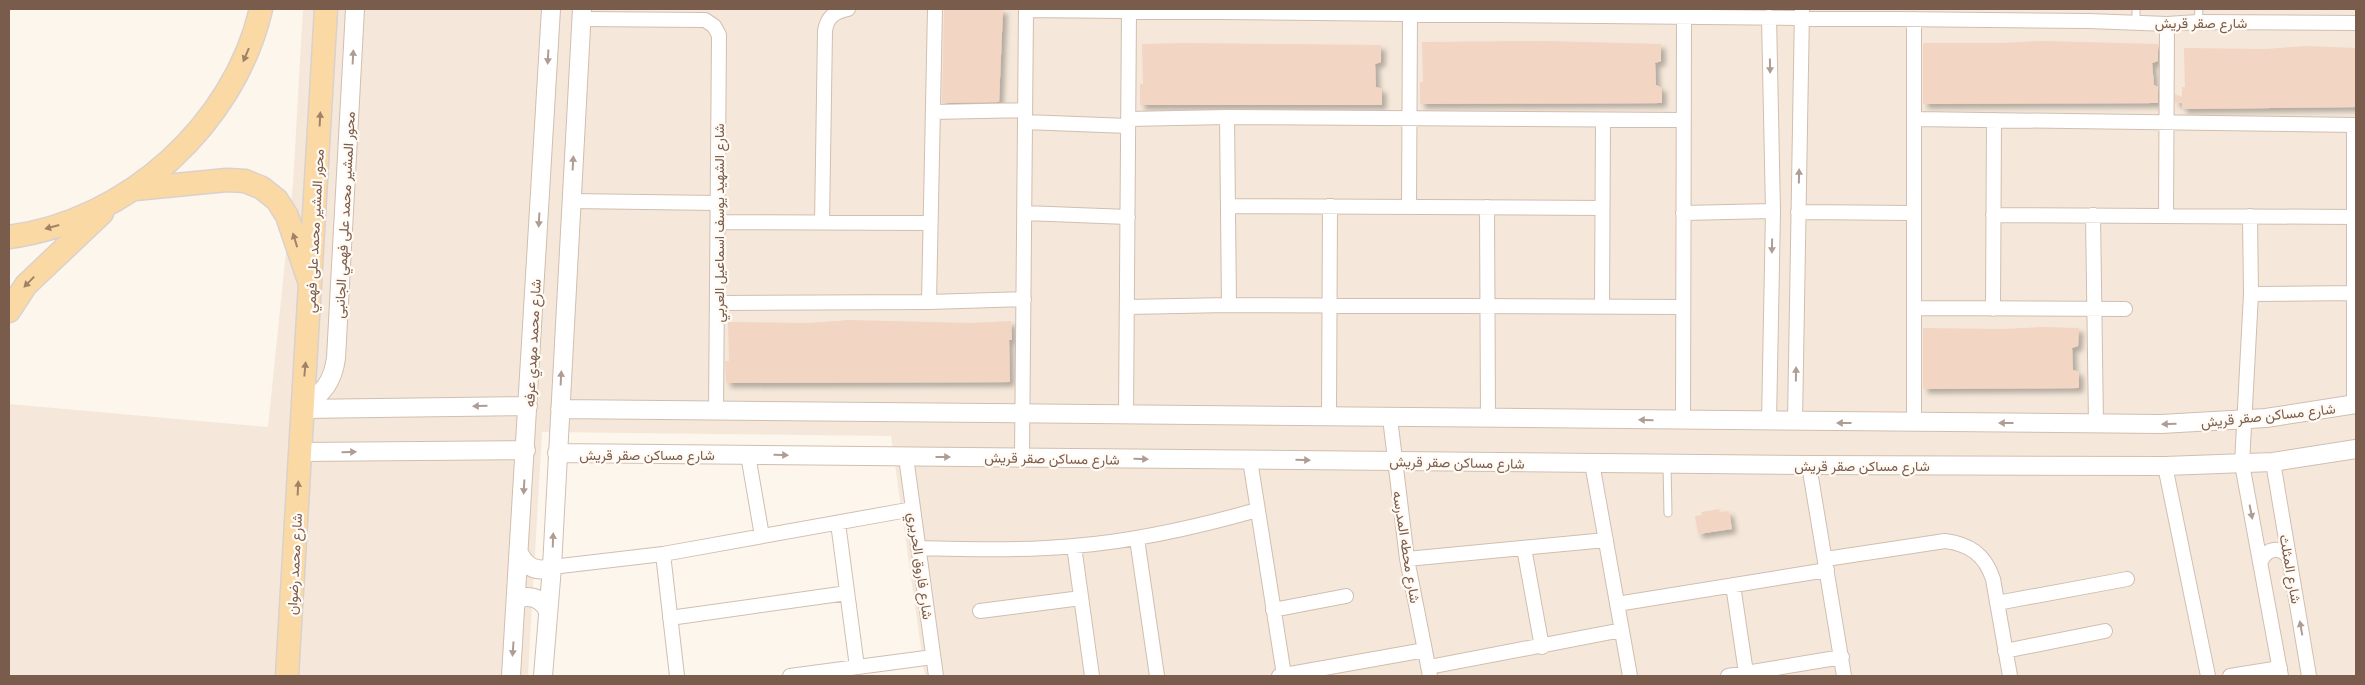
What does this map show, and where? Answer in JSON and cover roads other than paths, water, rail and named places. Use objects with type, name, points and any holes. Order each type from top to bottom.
[{"type":"main road","points":[[9,237],[65,223],[115,200],[135,189],[185,146],[209,118],[229,89],[245,57],[261,9]]},
{"type":"main road","name":"محور المشير محمد على فهمي","points":[[300,452],[312,286],[326,9]]},
{"type":"main road","points":[[135,189],[226,180],[245,181],[262,188],[277,200],[287,216],[312,286]]},
{"type":"main road","points":[[9,311],[26,285],[115,200]]},
{"type":"main road","name":"شارع محمد رضوان","points":[[287,676],[300,452]]},
{"type":"street","name":"محور المشير محمد على فهمي الجانبى","points":[[302,408],[329,384],[334,372],[336,358],[355,9]]},
{"type":"street","name":"شارع محمد مهدي عرفه","points":[[511,676],[520,555],[551,9]]},
{"type":"street","points":[[822,223],[825,31],[830,16],[848,9]]},
{"type":"street","points":[[929,302],[934,9]]},
{"type":"street","points":[[1022,458],[1026,9]]},
{"type":"street","name":"شارع صقر قريش","points":[[1026,9],[1410,14],[1426,11],[1634,12],[1684,17],[1770,18],[1801,13],[1907,16],[1990,14],[2136,15],[2167,24],[2198,15],[2356,23]]},
{"type":"street","points":[[1126,415],[1129,11]]},
{"type":"street","points":[[1795,422],[1801,13]]},
{"type":"street","points":[[543,676],[552,567],[582,14]]},
{"type":"street","name":"شارع الشهيد يوسف اسماعيل العربي","points":[[582,14],[705,20],[714,26],[719,35],[716,410]]},
{"type":"street","points":[[1410,14],[1410,207]]},
{"type":"street","points":[[1907,16],[1914,119],[1914,423]]},
{"type":"street","points":[[1683,421],[1684,17]]},
{"type":"street","points":[[1769,422],[1772,211],[1770,18]]},
{"type":"street","points":[[2166,216],[2167,24]]},
{"type":"street","points":[[933,112],[1128,122],[1227,117],[1684,120]]},
{"type":"street","points":[[1227,117],[1229,305]]},
{"type":"street","points":[[1914,119],[2355,125],[2355,404]]},
{"type":"street","points":[[1602,306],[1603,120]]},
{"type":"street","points":[[1993,309],[1994,120]]},
{"type":"street","points":[[571,201],[718,204]]},
{"type":"street","points":[[1228,206],[1602,208]]},
{"type":"street","points":[[1329,417],[1330,206]]},
{"type":"street","points":[[1487,207],[1488,419]]},
{"type":"street","points":[[1683,213],[1772,211]]},
{"type":"street","points":[[1798,212],[1914,214]]},
{"type":"street","points":[[1024,213],[1128,217]]},
{"type":"street","points":[[1993,215],[2354,217]]},
{"type":"street","points":[[2093,215],[2096,424]]},
{"type":"street","name":"شارع المثلث","points":[[2250,216],[2251,294],[2242,464],[2281,672]]},
{"type":"street","points":[[718,222],[930,224]]},
{"type":"street","points":[[2251,294],[2354,293]]},
{"type":"street","points":[[717,303],[929,302],[1024,299]]},
{"type":"street","points":[[1127,307],[1229,305],[1683,307]]},
{"type":"street","points":[[1914,308],[2126,309]]},
{"type":"street","name":"شارع مساكن صقر قريش","points":[[560,409],[1769,422],[2160,424],[2244,420],[2355,404]]},
{"type":"street","points":[[302,408],[528,406]]},
{"type":"street","name":"شارع محطه المدرسه","points":[[1390,418],[1407,559],[1429,672]]},
{"type":"street","name":"شارع مساكن صقر قريش","points":[[557,453],[1667,464],[2165,466],[2273,462],[2356,449]]},
{"type":"street","points":[[300,452],[526,450]]},
{"type":"street","points":[[748,455],[762,536]]},
{"type":"street","name":"شارع فاروق الحريري","points":[[906,457],[936,676]]},
{"type":"street","points":[[1250,460],[1281,676],[1425,650]]},
{"type":"street","name":"شارع المثلث","points":[[2273,462],[2309,676]]},
{"type":"street","points":[[1592,463],[1630,676]]},
{"type":"street","points":[[1809,465],[1844,676]]},
{"type":"street","points":[[2165,466],[2208,676]]},
{"type":"street","points":[[520,555],[523,561],[533,568],[546,569],[663,554],[913,509]]},
{"type":"street","points":[[918,548],[1024,549],[1137,539],[1217,522],[1257,510]]},
{"type":"street","points":[[838,523],[857,667]]},
{"type":"street","points":[[1137,539],[1157,676]]},
{"type":"street","points":[[1407,559],[1606,540]]},
{"type":"street","points":[[1618,604],[1733,585],[1945,541],[1958,542],[1971,547],[1989,567],[2010,676]]},
{"type":"street","points":[[1074,546],[1092,676]]},
{"type":"street","points":[[1524,548],[1542,647]]},
{"type":"street","points":[[2261,561],[2268,552],[2273,550],[2285,552],[2289,557]]},
{"type":"street","points":[[663,554],[677,676]]},
{"type":"street","points":[[1997,603],[2127,579]]},
{"type":"street","points":[[1733,585],[1746,673]]},
{"type":"street","points":[[670,618],[847,593]]},
{"type":"street","points":[[1273,610],[1346,596]]},
{"type":"street","points":[[516,599],[532,597],[542,602],[548,611]]},
{"type":"street","points":[[980,611],[1081,598]]},
{"type":"street","points":[[1429,672],[1622,630]]},
{"type":"street","points":[[2005,651],[2105,631]]},
{"type":"street","points":[[790,676],[933,657]]},
{"type":"street","points":[[1728,676],[1842,657]]},
{"type":"street","points":[[2230,676],[2281,672]]},
{"type":"lane","points":[[1667,464],[1668,513]]}]
